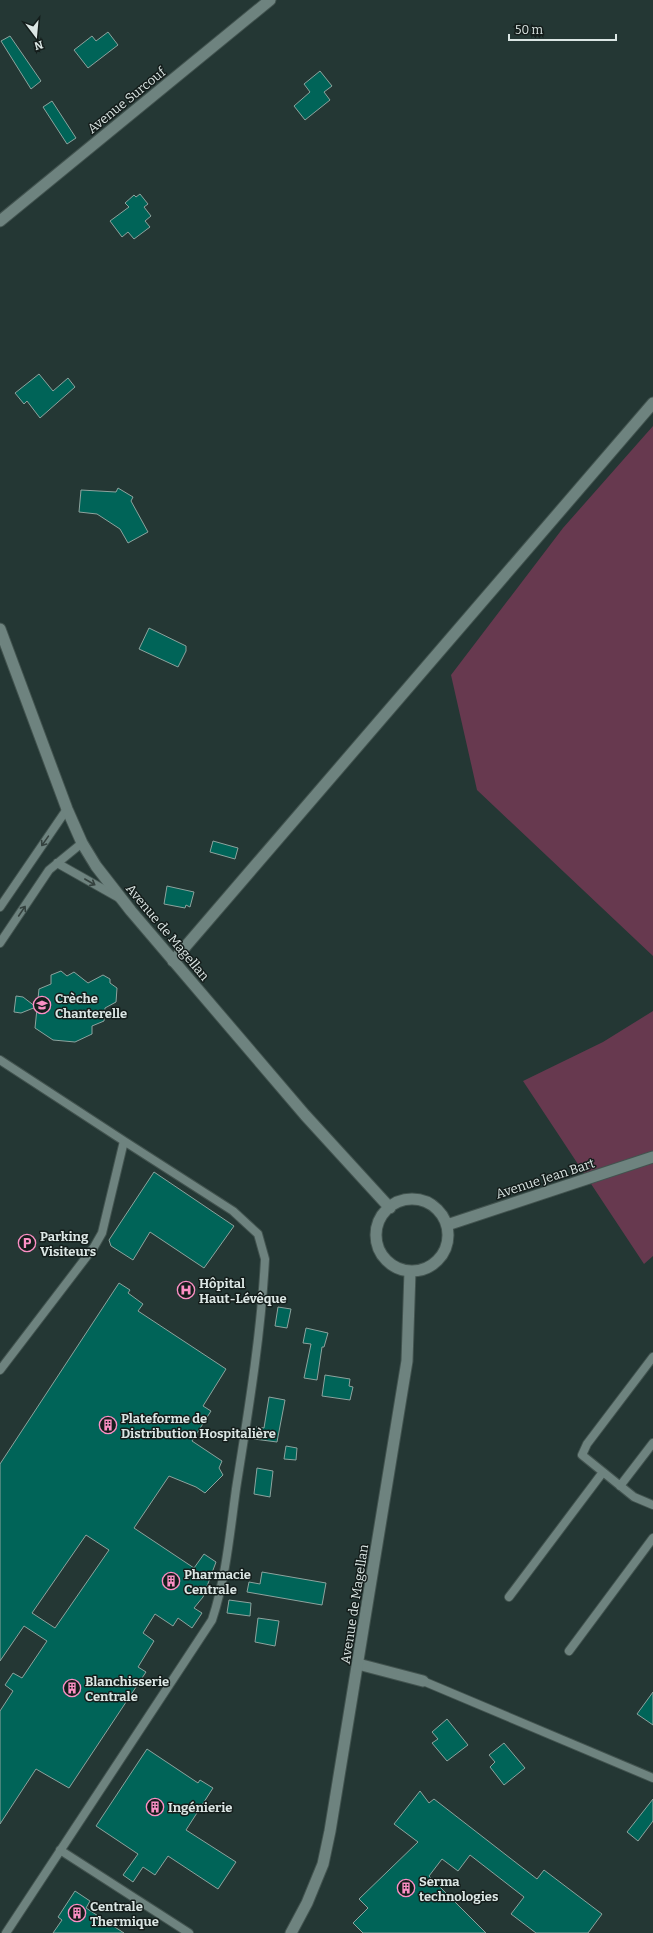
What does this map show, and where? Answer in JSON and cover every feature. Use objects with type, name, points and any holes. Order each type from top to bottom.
[{"type":"street","name":"Avenue Surcouf","points":[[0,221],[270,0]]},
{"type":"street","points":[[173,961],[653,403]]},
{"type":"street","name":"Avenue de Magellan","points":[[0,629],[67,809],[82,843],[96,866],[122,900],[173,961],[305,1115],[390,1208]]},
{"type":"street","name":"Avenue Jean Bart","points":[[447,1225],[653,1157]]},
{"type":"street","points":[[406,1201],[423,1201],[433,1206],[442,1215],[447,1225],[448,1236],[446,1248],[441,1258],[422,1270],[410,1271],[398,1269],[388,1262],[380,1252],[377,1241],[379,1222],[390,1208],[406,1201]]},
{"type":"street","name":"Avenue de Magellan","points":[[291,1933],[307,1903],[323,1864],[358,1664],[407,1361],[410,1271]]},
{"type":"street","points":[[358,1664],[424,1681]]},
{"type":"lane","points":[[0,907],[67,809]]},
{"type":"lane","points":[[0,943],[49,870],[82,843]]},
{"type":"lane","points":[[57,863],[122,900]]},
{"type":"lane","points":[[0,1060],[124,1142],[233,1211],[258,1234],[265,1259],[264,1279],[247,1418],[224,1569],[217,1604],[212,1620],[6,1933]]},
{"type":"lane","points":[[0,1370],[94,1247],[102,1233],[124,1142]]},
{"type":"lane","points":[[653,1357],[587,1444],[582,1455],[634,1497],[653,1505]]},
{"type":"lane","points":[[620,1486],[653,1443]]},
{"type":"lane","points":[[509,1597],[603,1472]]},
{"type":"lane","points":[[569,1650],[653,1538]]},
{"type":"lane","points":[[424,1681],[653,1778]]},
{"type":"lane","points":[[60,1850],[189,1933]]},
{"type":"shaded area","points":[[653,426],[653,956],[477,790],[451,675],[563,528]]},
{"type":"shaded area","points":[[653,1011],[653,1256],[644,1264],[523,1081],[603,1042]]},
{"type":"building","points":[[108,32],[118,45],[88,68],[74,50],[92,36],[96,41]]},
{"type":"building","points":[[10,36],[41,81],[31,89],[1,41]]},
{"type":"building","points":[[320,71],[332,86],[324,92],[330,100],[305,120],[294,106],[310,92],[304,84]]},
{"type":"building","points":[[52,101],[76,138],[67,144],[43,107]]},
{"type":"building","points":[[140,194],[148,204],[144,207],[151,216],[145,221],[150,227],[134,239],[128,232],[122,237],[110,221],[129,207],[125,203],[134,195],[136,197]]},
{"type":"building","points":[[39,374],[53,391],[68,378],[75,387],[40,418],[27,401],[24,404],[15,393]]},
{"type":"building","points":[[118,488],[133,497],[131,501],[148,532],[128,543],[120,529],[97,514],[79,512],[81,490],[116,492]]},
{"type":"building","points":[[149,628],[186,646],[186,651],[178,667],[139,649]]},
{"type":"building","points":[[213,841],[238,848],[235,859],[210,852]]},
{"type":"building","points":[[167,886],[194,892],[190,907],[186,905],[185,908],[164,904]]},
{"type":"building","name":"Crèche Chanterelle","points":[[61,971],[67,976],[74,972],[88,983],[103,975],[110,979],[110,983],[117,988],[116,1002],[105,1008],[104,1021],[92,1026],[92,1034],[75,1042],[53,1040],[35,1028],[39,989],[51,984],[51,975]]},
{"type":"building","points":[[16,996],[23,997],[36,1007],[21,1013],[14,1012]]},
{"type":"building","points":[[154,1172],[234,1226],[204,1268],[150,1232],[133,1260],[111,1246],[109,1240]]},
{"type":"building","points":[[119,1283],[130,1290],[128,1293],[143,1304],[138,1311],[226,1369],[203,1406],[211,1411],[192,1441],[222,1461],[219,1468],[223,1475],[205,1493],[196,1487],[169,1476],[134,1528],[194,1568],[204,1554],[216,1562],[203,1597],[194,1608],[202,1613],[192,1628],[178,1618],[173,1626],[155,1614],[143,1633],[154,1641],[138,1667],[146,1672],[69,1788],[36,1769],[0,1824],[0,1711],[13,1691],[5,1685],[13,1673],[22,1678],[47,1641],[24,1626],[0,1661],[0,1464]],"holes":[[[86,1535],[109,1550],[55,1628],[32,1613]]]},
{"type":"building","points":[[278,1307],[291,1309],[287,1328],[275,1326]]},
{"type":"building","points":[[306,1328],[328,1333],[324,1347],[322,1347],[317,1380],[304,1378],[311,1344],[303,1343]]},
{"type":"building","points":[[325,1375],[350,1379],[349,1386],[353,1387],[350,1400],[322,1396]]},
{"type":"building","points":[[269,1397],[285,1400],[277,1442],[254,1439],[256,1427],[264,1428]]},
{"type":"building","points":[[286,1446],[297,1448],[296,1460],[284,1459]]},
{"type":"building","points":[[257,1468],[273,1471],[270,1497],[254,1494]]},
{"type":"building","points":[[262,1572],[326,1583],[322,1605],[247,1592],[249,1582],[260,1584]]},
{"type":"building","points":[[229,1600],[251,1603],[250,1616],[227,1613]]},
{"type":"building","points":[[258,1618],[279,1621],[275,1646],[255,1642]]},
{"type":"building","points":[[653,1692],[653,1725],[637,1714]]},
{"type":"building","points":[[447,1719],[468,1745],[447,1761],[432,1743],[438,1739],[432,1732]]},
{"type":"building","points":[[504,1743],[525,1768],[504,1785],[490,1767],[495,1762],[489,1755]]},
{"type":"building","name":"Ingénierie","points":[[147,1749],[198,1783],[200,1780],[213,1788],[186,1830],[236,1862],[218,1889],[168,1856],[155,1875],[143,1867],[133,1882],[123,1875],[138,1854],[96,1826]]},
{"type":"building","points":[[420,1791],[429,1803],[434,1799],[537,1879],[544,1870],[602,1914],[588,1933],[536,1933],[511,1914],[524,1897],[470,1855],[458,1871],[442,1859],[429,1876],[486,1933],[363,1933],[353,1923],[368,1908],[359,1899],[418,1842],[394,1824]]},
{"type":"building","points":[[653,1799],[653,1821],[638,1841],[627,1832]]},
{"type":"building","name":"Centrale Thermique","points":[[75,1891],[90,1901],[86,1908],[124,1933],[53,1933],[62,1920],[58,1917]]},
{"type":"place","name":"Crèche Chanterelle","points":[[42,1005]]},
{"type":"place","name":"Parking Visiteurs","points":[[27,1243]]},
{"type":"place","name":"Hôpital Haut-Lévêque","points":[[186,1290]]},
{"type":"place","name":"Plateforme de Distribution Hospitalière","points":[[108,1425]]},
{"type":"place","name":"Pharmacie Centrale","points":[[171,1581]]},
{"type":"place","name":"Blanchisserie Centrale","points":[[72,1688]]},
{"type":"place","name":"Ingénierie","points":[[155,1807]]},
{"type":"place","name":"Serma technologies","points":[[406,1888]]},
{"type":"place","name":"Centrale Thermique","points":[[77,1913]]}]
